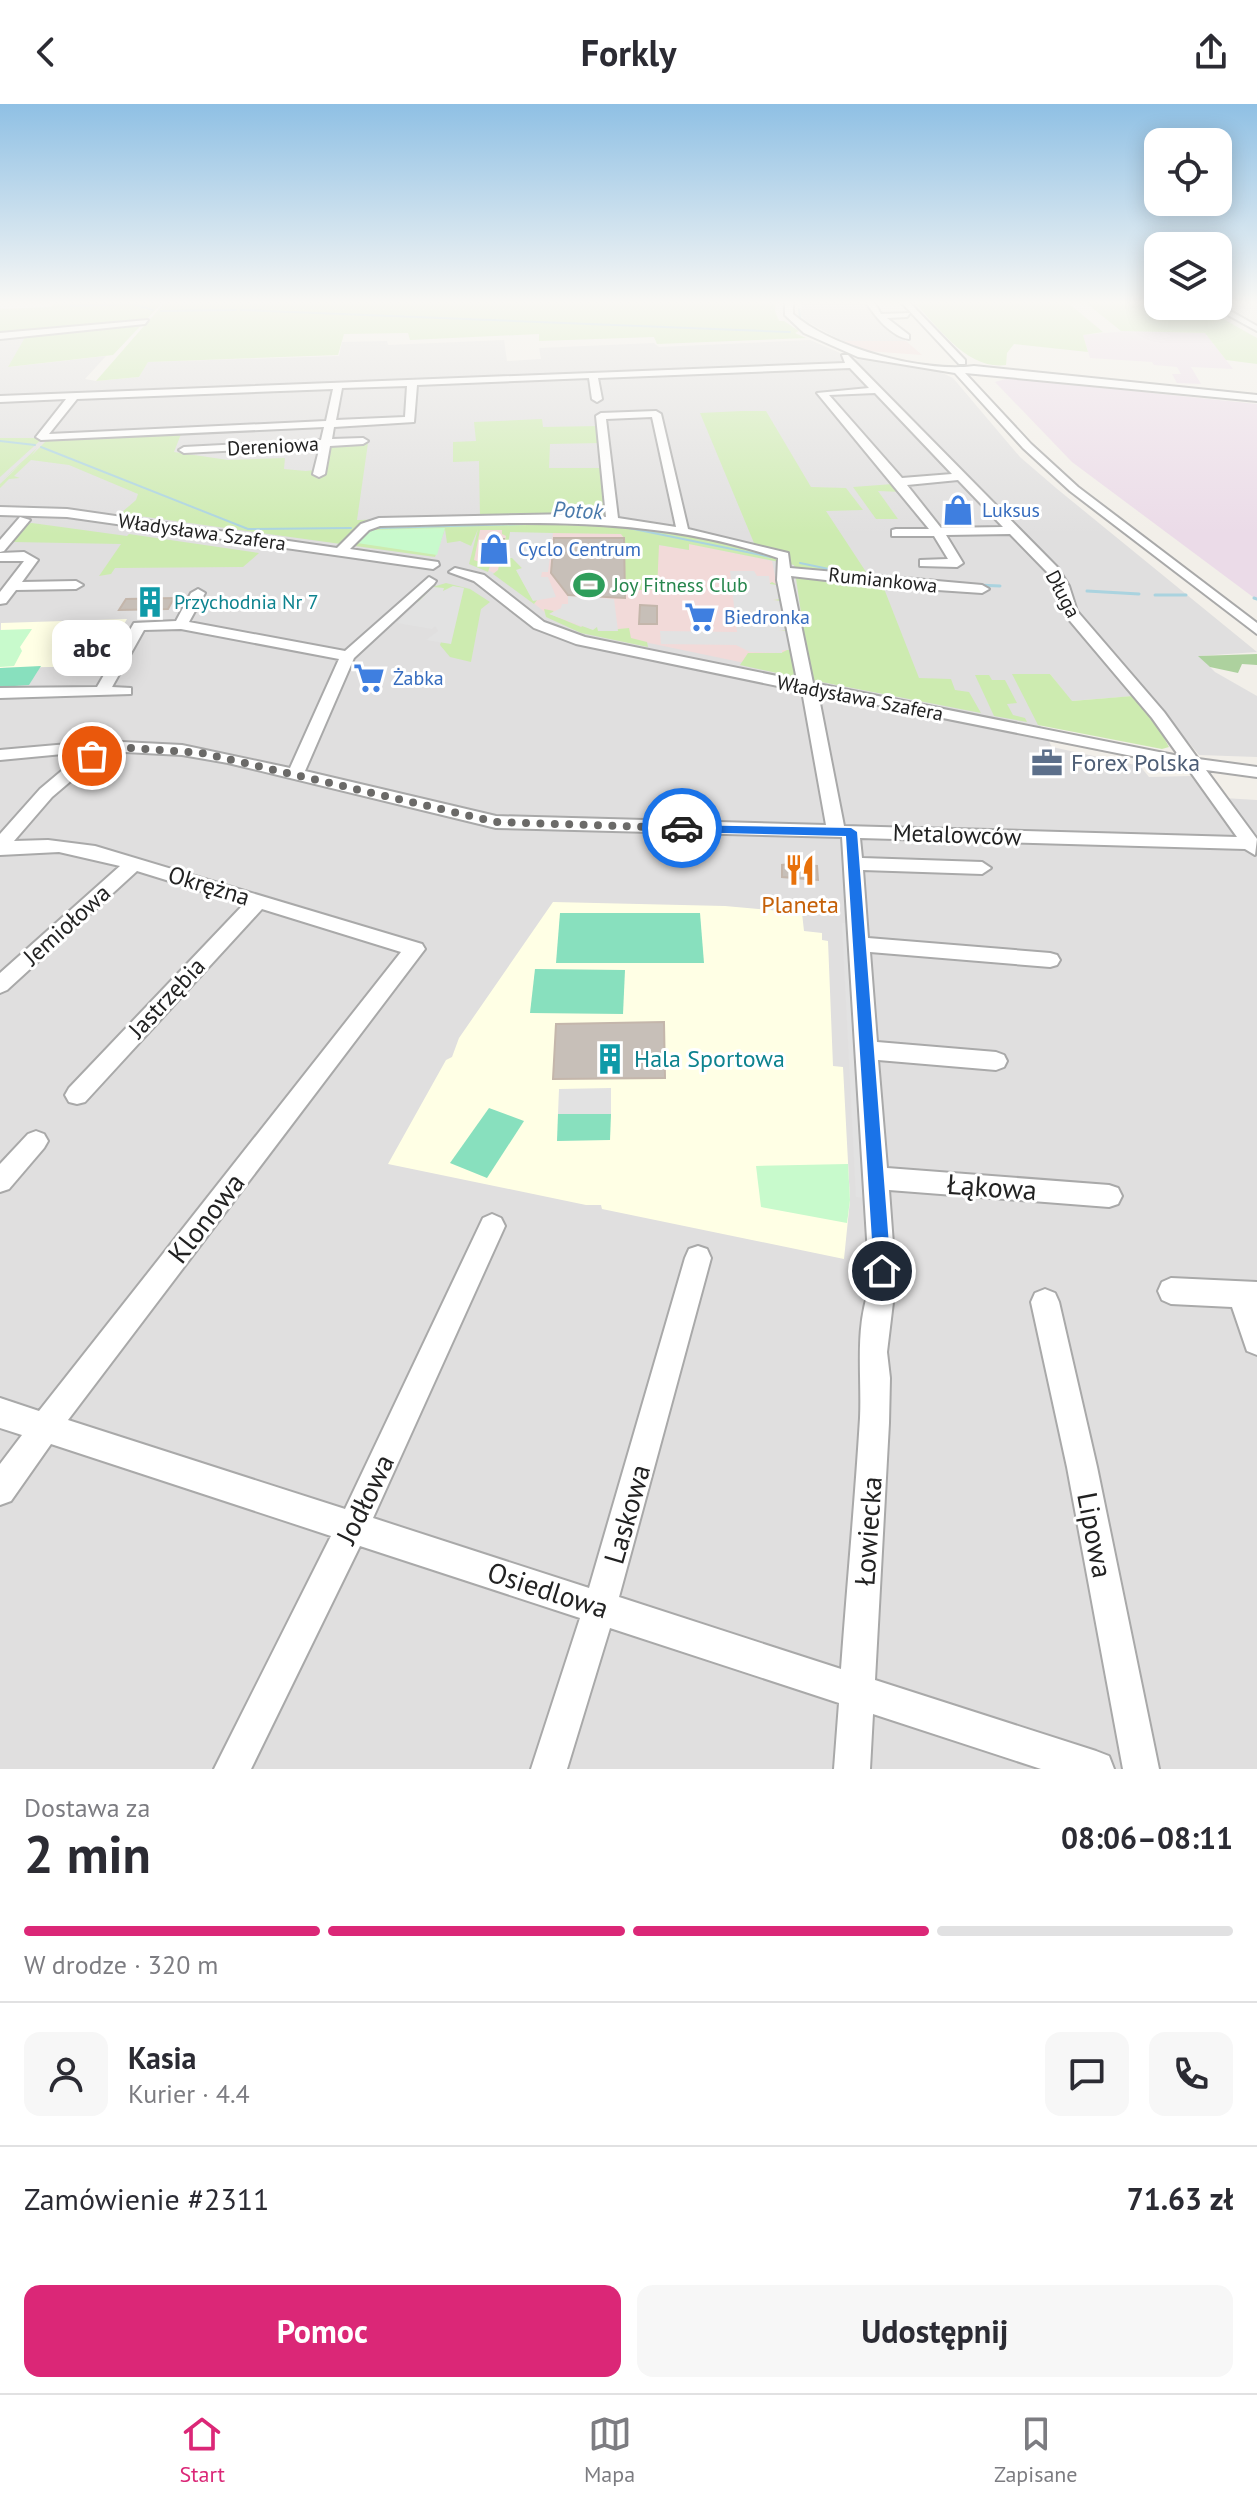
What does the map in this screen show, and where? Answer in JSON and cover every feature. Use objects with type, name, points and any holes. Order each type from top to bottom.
[{"type":"street","points":[[0,399],[509,380]]},
{"type":"street","points":[[594,380],[597,399]]},
{"type":"street","name":"Długa","points":[[869,380],[1053,571],[1062,586],[1070,612],[1145,699],[1254,848]]},
{"type":"street","points":[[972,380],[1034,453],[1257,630]]},
{"type":"street","points":[[977,380],[1105,508],[1257,618]]},
{"type":"street","points":[[1073,380],[1257,398]]},
{"type":"street","points":[[73,397],[41,437],[410,420],[412,384]]},
{"type":"street","points":[[319,474],[338,387]]},
{"type":"street","points":[[877,390],[822,393],[900,482],[939,532],[957,563],[925,563]]},
{"type":"street","points":[[612,521],[601,416],[656,414],[683,532]]},
{"type":"street","points":[[254,428],[258,415]]},
{"type":"street","points":[[215,417],[230,416]]},
{"type":"street","points":[[166,431],[173,419]]},
{"type":"street","name":"Dereniowa","points":[[184,450],[363,441]]},
{"type":"street","points":[[900,482],[963,476]]},
{"type":"street","name":"Władysława Szafera","points":[[0,511],[79,514],[403,561],[428,572],[481,581],[499,591],[529,619],[564,636],[807,688],[1194,764],[1257,772]]},
{"type":"street","points":[[341,551],[365,527],[379,522],[575,518],[683,532],[784,556],[807,688],[854,864],[875,1178]]},
{"type":"street","points":[[0,548],[24,520]]},
{"type":"street","points":[[896,533],[1016,530]]},
{"type":"street","points":[[0,557],[24,556],[32,560],[1,600]]},
{"type":"street","name":"Rumiankowa","points":[[785,570],[878,582],[982,589]]},
{"type":"street","points":[[295,773],[301,766],[336,677],[348,656],[428,572]]},
{"type":"street","points":[[13,586],[76,585]]},
{"type":"street","points":[[181,625],[198,593]]},
{"type":"street","points":[[103,690],[139,626],[181,625],[348,656]]},
{"type":"street","points":[[0,693],[126,691]]},
{"type":"street","points":[[0,847],[46,793],[102,746]]},
{"type":"street","name":"Metalowców","points":[[0,755],[102,746],[202,753],[496,822],[1254,848]]},
{"type":"street","name":"Okrężna","points":[[0,847],[60,846],[95,852],[415,949]]},
{"type":"street","name":"Jemiołowa","points":[[0,985],[134,864]]},
{"type":"street","points":[[854,864],[982,868]]},
{"type":"street","name":"Jastrzębia","points":[[77,1095],[258,901]]},
{"type":"street","points":[[860,944],[1050,960]]},
{"type":"street","name":"Klonowa","points":[[0,1490],[415,949]]},
{"type":"street","points":[[866,1050],[996,1061]]},
{"type":"street","points":[[0,1181],[36,1141]]},
{"type":"street","name":"Łąkowa","points":[[875,1178],[1109,1196]]},
{"type":"street","name":"Łowiecka","points":[[852,1769],[874,1423],[876,1378],[873,1352],[882,1282],[875,1178]]},
{"type":"street","name":"Jodłowa","points":[[232,1769],[352,1528],[492,1226]]},
{"type":"street","name":"Laskowa","points":[[549,1769],[600,1606],[698,1258]]},
{"type":"street","points":[[1171,1291],[1249,1295],[1257,1341]]},
{"type":"street","name":"Lipowa","points":[[1045,1302],[1082,1467],[1141,1769]]},
{"type":"street","name":"Osiedlowa","points":[[0,1413],[1096,1769]]},
{"type":"shaded area","points":[[0,380],[954,380],[1020,457],[1257,652],[1199,656],[1215,672],[1257,696],[1257,757],[1199,755],[1149,695],[1071,701],[1050,674],[1013,675],[1052,747],[1140,766],[1149,777],[1191,776],[1207,797],[1257,800],[1257,1769],[0,1769]]},
{"type":"shaded area","points":[[1025,380],[1257,404],[1257,600],[1072,462],[995,382]]},
{"type":"shaded area","points":[[1175,380],[1198,380],[1201,384],[1177,383]]},
{"type":"shaded area","points":[[480,530],[623,533],[658,545],[688,550],[689,544],[772,561],[790,651],[788,672],[601,633],[547,614],[502,577],[473,563]]},
{"type":"shaded area","points":[[510,532],[553,533],[548,572],[542,572],[541,577],[548,577],[556,597],[533,601],[516,570],[522,568],[512,558],[506,558]]},
{"type":"shaded area","points":[[730,571],[754,571],[757,576],[769,576],[770,584],[777,585],[779,599],[772,600],[780,601],[782,614],[775,615],[782,616],[785,630],[778,630],[786,631],[789,650],[782,650],[782,653],[750,652],[736,645],[661,644],[660,631],[737,632]]},
{"type":"shaded area","points":[[453,586],[464,588],[451,644],[426,640],[438,631],[435,626],[432,629],[397,623],[433,587],[444,588],[443,591]]},
{"type":"shaded area","points":[[568,596],[614,599],[618,631],[598,631],[597,627],[593,630],[549,614],[561,608],[562,604],[568,604]]},
{"type":"shaded area","points":[[127,619],[100,666],[0,668],[1,623]]},
{"type":"shaded area","points":[[553,902],[725,906],[802,913],[804,931],[822,933],[822,940],[828,941],[833,1066],[843,1067],[850,1200],[844,1259],[602,1209],[601,1205],[586,1205],[388,1164],[446,1060],[452,1057],[459,1038]]},
{"type":"shaded area","points":[[842,923],[850,923],[866,1198],[856,1197]]},
{"type":"shaded area","points":[[611,1088],[611,1114],[558,1114],[559,1089]]},
{"type":"green space","points":[[766,411],[811,487],[846,488],[863,510],[826,511],[870,578],[883,586],[919,678],[951,679],[955,690],[969,692],[981,713],[811,680],[794,565],[689,544],[689,550],[659,545],[657,590],[625,590],[624,538],[621,534],[553,533],[513,558],[523,569],[517,571],[533,600],[537,600],[534,604],[493,574],[498,570],[506,536],[502,530],[480,530],[474,560],[490,566],[488,572],[469,564],[478,529],[471,546],[460,541],[447,543],[445,529],[435,557],[121,513],[136,500],[138,494],[69,465],[31,460],[14,476],[20,478],[9,479],[0,488],[0,484],[23,462],[0,482],[49,438],[181,434],[174,452],[228,460],[285,458],[284,469],[306,471],[323,469],[332,445],[368,443],[357,520],[480,517],[479,461],[453,462],[453,442],[476,441],[474,422],[542,419],[543,427],[600,426],[602,443],[550,444],[549,468],[603,468],[611,517],[674,531],[754,543],[700,413]]},
{"type":"green space","points":[[0,438],[43,438],[0,477]]},
{"type":"green space","points":[[893,484],[903,492],[878,491],[898,519],[876,519],[853,487]]},
{"type":"green space","points":[[25,524],[259,553],[243,567],[115,568],[111,574],[99,576],[121,544],[13,542],[3,549]]},
{"type":"green space","points":[[445,528],[437,555],[357,543],[370,530]]},
{"type":"green space","points":[[772,582],[783,588],[797,672],[791,676],[740,665],[748,653],[781,653],[789,649],[786,631],[778,630],[785,630],[775,615],[782,614],[780,601],[772,600],[779,599],[769,584]]},
{"type":"green space","points":[[446,583],[470,589],[490,602],[481,609],[471,662],[450,657],[440,645],[441,642],[451,643],[450,589],[417,602],[414,600],[426,589]]},
{"type":"green space","points":[[544,609],[554,611],[550,614],[581,627],[586,624],[598,627],[598,631],[629,628],[631,638],[647,642],[648,647],[581,633],[546,617]]},
{"type":"green space","points":[[32,629],[20,647],[22,651],[14,666],[0,667],[0,630]]},
{"type":"green space","points":[[1257,654],[1257,665],[1242,664],[1238,673],[1210,667],[1198,656]]},
{"type":"green space","points":[[41,666],[29,685],[0,687],[0,668]]},
{"type":"green space","points":[[1012,674],[1050,674],[1072,701],[1133,696],[1167,737],[1164,738],[1169,747],[1162,749],[1038,725]]},
{"type":"green space","points":[[975,675],[1005,680],[1017,703],[1007,704],[1013,715],[1025,718],[1027,722],[994,716]]},
{"type":"green space","points":[[560,913],[700,913],[704,963],[556,963]]},
{"type":"green space","points":[[535,969],[625,970],[623,1014],[530,1013]]},
{"type":"green space","points":[[489,1108],[524,1121],[487,1178],[450,1163]]},
{"type":"green space","points":[[558,1114],[611,1114],[610,1140],[557,1141]]},
{"type":"green space","points":[[848,1164],[850,1200],[847,1223],[761,1207],[756,1166]]},
{"type":"building","points":[[554,538],[624,538],[625,598],[568,595],[551,573]]},
{"type":"building","name":"Cyclo Centrum","points":[[487,539],[504,539],[500,557],[484,555]]},
{"type":"building","name":"Przychodnia Nr 7","points":[[174,598],[168,609],[119,610],[126,599]]},
{"type":"building","points":[[640,605],[657,606],[657,624],[639,624]]},
{"type":"building","points":[[104,764],[121,769],[98,786],[81,781]]},
{"type":"building","name":"Planeta","points":[[782,865],[817,866],[818,880],[782,877]]},
{"type":"building","name":"Hala Sportowa","points":[[664,1022],[665,1078],[553,1079],[556,1024]]},
{"type":"waterway","name":"Potok","points":[[0,441],[35,445]]},
{"type":"waterway","name":"Potok","points":[[41,447],[248,529],[351,528]]},
{"type":"waterway","name":"Potok","points":[[380,528],[558,523]]},
{"type":"waterway","name":"Potok","points":[[619,526],[771,557]]},
{"type":"waterway","name":"Potok","points":[[800,563],[843,572]]},
{"type":"waterway","name":"Potok","points":[[833,570],[843,572]]},
{"type":"waterway","name":"Potok","points":[[843,572],[853,574]]},
{"type":"waterway","name":"Potok","points":[[977,585],[1000,586]]},
{"type":"waterway","name":"Potok","points":[[1087,591],[1139,594]]},
{"type":"waterway","name":"Potok","points":[[1155,595],[1186,595]]},
{"type":"way so far","points":[[92,756],[102,746],[182,750],[295,773],[496,822],[682,828]]},
{"type":"place","name":"Luksus","points":[[958,510]]},
{"type":"place","name":"Cyclo Centrum","points":[[494,549]]},
{"type":"place","name":"Joy Fitness Club","points":[[589,585]]},
{"type":"place","name":"Przychodnia Nr 7","points":[[150,602]]},
{"type":"place","name":"Biedronka","points":[[700,617]]},
{"type":"place","name":"Żabka","points":[[369,678]]},
{"type":"place","name":"abc","points":[[92,756]]},
{"type":"place","name":"Forex Polska","points":[[1047,763]]},
{"type":"place","name":"Planeta","points":[[800,870]]},
{"type":"place","name":"Hala Sportowa","points":[[610,1059]]},
{"type":"route","points":[[682,828],[851,832],[882,1271]]}]
